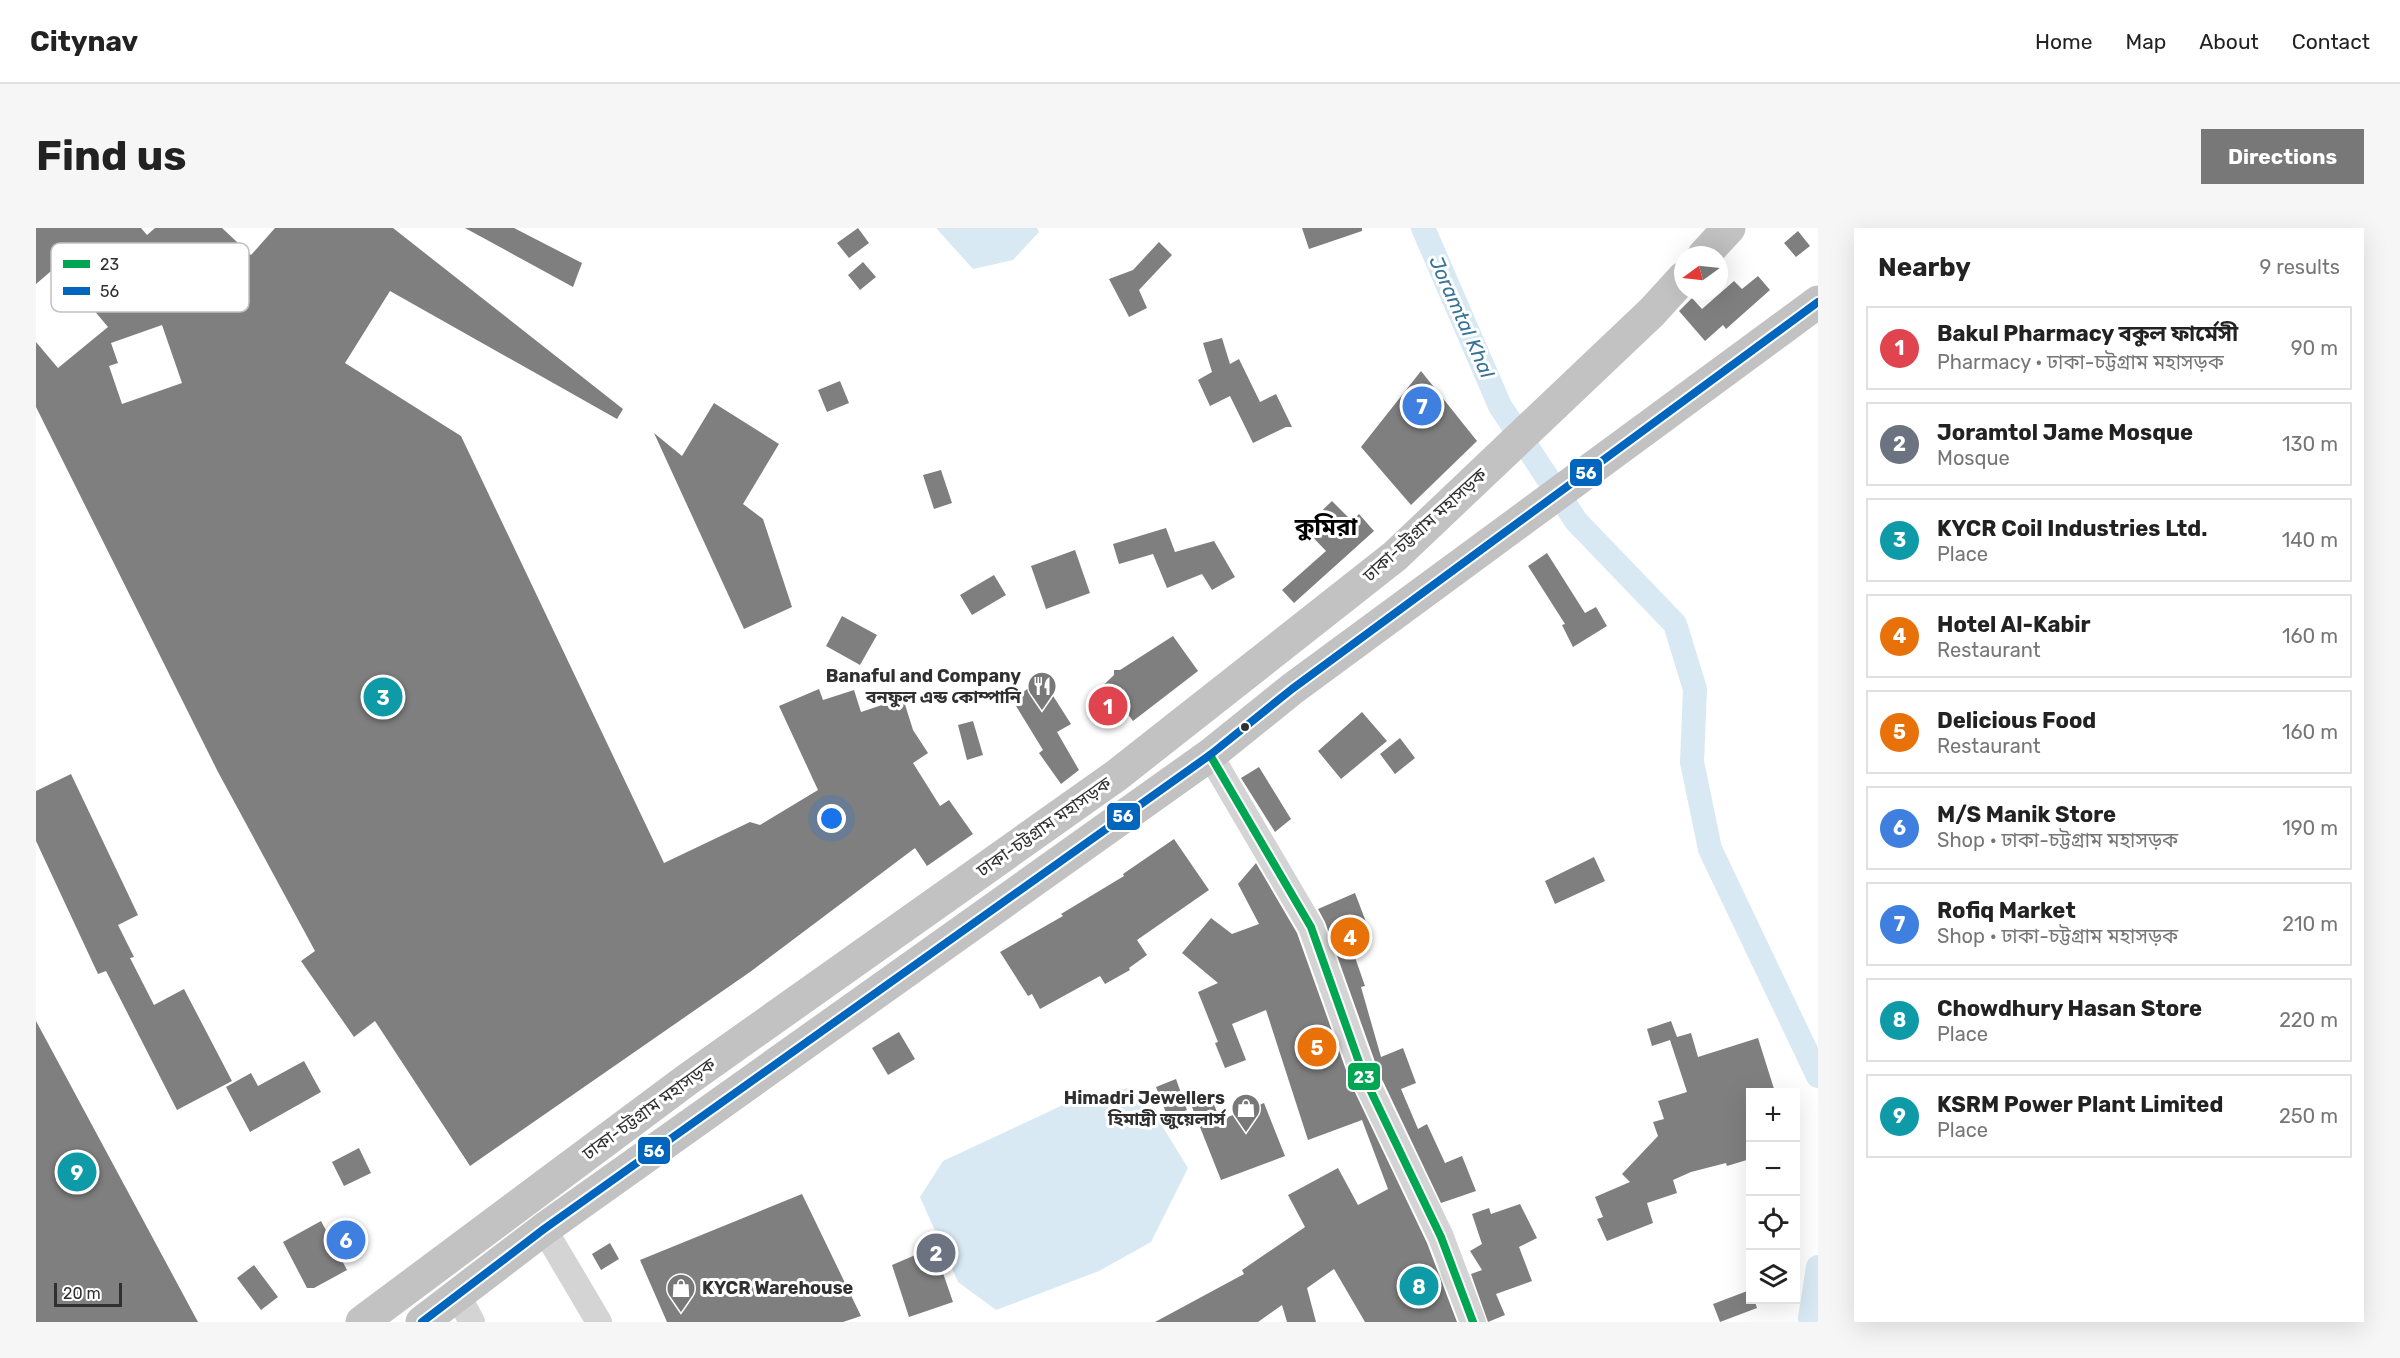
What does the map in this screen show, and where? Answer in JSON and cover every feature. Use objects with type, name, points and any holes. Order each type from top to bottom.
[{"type":"highway","points":[[1712,246],[1729,228]]},
{"type":"highway","name":"ঢাকা-চট্টগ্রাম মহাসড়ক","points":[[362,1322],[688,1079],[1117,775],[1395,556],[1652,312],[1674,288]]},
{"type":"highway","name":"ঢাকা-চট্টগ্রাম মহাসড়ক","points":[[422,1322],[464,1308],[544,1229],[1210,755],[1292,689],[1818,302]]},
{"type":"street","points":[[1210,755],[1311,927],[1365,1079],[1441,1237],[1473,1322]]},
{"type":"street","points":[[544,1229],[599,1322]]},
{"type":"shaded area","points":[[936,228],[1037,228],[1039,232],[1013,260],[973,269]]},
{"type":"shaded area","points":[[1128,1088],[1148,1103],[1188,1168],[1151,1242],[1099,1271],[996,1310],[958,1282],[920,1197],[943,1161],[1065,1104]]},
{"type":"building","points":[[36,228],[141,228],[147,235],[155,228],[222,228],[238,243],[51,243],[51,271],[36,284]]},
{"type":"building","points":[[275,228],[393,228],[623,409],[617,419],[390,291],[345,363],[461,436],[664,863],[750,822],[760,825],[818,790],[779,706],[819,689],[823,700],[854,690],[861,712],[903,698],[913,730],[928,753],[913,763],[940,806],[949,800],[973,834],[927,866],[915,848],[750,972],[470,1166],[375,1021],[354,1037],[301,961],[315,951],[218,772],[36,407],[36,342],[58,368],[108,327],[95,312],[249,312],[249,253],[251,255]],"holes":[[[162,325],[182,383],[122,404],[109,366],[118,363],[111,343]]]},
{"type":"building","points":[[465,228],[514,228],[582,263],[573,287]]},
{"type":"building","points":[[858,228],[869,243],[849,258],[837,243]]},
{"type":"building","points":[[1302,228],[1362,228],[1362,231],[1309,249]]},
{"type":"building","points":[[1798,231],[1810,246],[1796,257],[1784,243]]},
{"type":"building","points":[[1159,242],[1172,255],[1139,290],[1147,308],[1129,317],[1109,279],[1133,270]]},
{"type":"building","points":[[863,262],[876,277],[860,290],[848,275]]},
{"type":"building","points":[[1758,276],[1770,290],[1726,329],[1723,325],[1705,341],[1679,311],[1690,300],[1694,300],[1702,309],[1712,300],[1728,300],[1728,286],[1734,281],[1742,289]]},
{"type":"building","points":[[1222,338],[1230,364],[1239,359],[1260,402],[1276,394],[1292,427],[1286,427],[1253,443],[1230,396],[1210,406],[1198,380],[1212,372],[1203,343]]},
{"type":"building","points":[[1421,371],[1477,441],[1411,505],[1361,447]]},
{"type":"building","points":[[840,381],[849,403],[827,412],[818,390]]},
{"type":"building","points":[[714,403],[779,444],[743,504],[763,519],[792,607],[744,629],[654,433],[682,456]]},
{"type":"building","points":[[941,470],[952,503],[934,509],[923,475]]},
{"type":"building","points":[[1332,501],[1352,521],[1359,514],[1374,531],[1294,603],[1282,590],[1326,551],[1304,528]]},
{"type":"building","points":[[1166,528],[1175,552],[1214,541],[1235,577],[1212,590],[1202,574],[1167,588],[1153,554],[1119,564],[1113,544]]},
{"type":"building","points":[[1075,550],[1090,593],[1046,609],[1031,566]]},
{"type":"building","points":[[1547,553],[1585,613],[1596,607],[1607,626],[1573,647],[1562,625],[1565,624],[1528,566]]},
{"type":"building","points":[[994,575],[1006,595],[972,615],[960,595]]},
{"type":"building","points":[[842,616],[877,635],[860,665],[826,646]]},
{"type":"building","points":[[1173,636],[1198,671],[1133,721],[1127,713],[1105,727],[1089,699],[1114,675],[1114,670],[1120,670]]},
{"type":"building","name":"Banaful and Company বনফুল এন্ড কোম্পানি","points":[[1041,677],[1071,724],[1057,732],[1079,770],[1061,784],[1039,753],[1043,750],[1013,701]]},
{"type":"building","points":[[1362,712],[1387,741],[1341,779],[1318,751]]},
{"type":"building","points":[[973,721],[983,755],[967,760],[958,725]]},
{"type":"building","points":[[1400,738],[1415,758],[1395,774],[1380,754]]},
{"type":"building","points":[[1259,767],[1291,819],[1275,832],[1241,778]]},
{"type":"building","points":[[71,774],[138,915],[118,925],[134,957],[130,958],[154,1005],[184,989],[232,1081],[177,1110],[106,971],[98,974],[36,841],[36,791]]},
{"type":"building","points":[[1174,839],[1209,890],[1137,940],[1147,955],[1129,968],[1130,970],[1105,984],[1100,976],[1040,1009],[1032,994],[1028,996],[1000,952],[1063,916],[1061,914],[1124,876],[1123,874]]},
{"type":"building","points":[[1594,857],[1605,881],[1555,904],[1545,881]]},
{"type":"building","points":[[1256,863],[1297,933],[1351,1084],[1427,1243],[1457,1322],[1365,1322],[1334,1269],[1307,1288],[1316,1322],[1287,1322],[1282,1305],[1258,1322],[1155,1322],[1244,1274],[1242,1270],[1305,1227],[1288,1195],[1338,1168],[1358,1205],[1388,1189],[1362,1120],[1308,1140],[1266,1010],[1232,1024],[1246,1060],[1225,1068],[1215,1043],[1218,1042],[1198,992],[1218,983],[1182,953],[1211,918],[1232,934],[1259,924],[1238,884]]},
{"type":"building","points":[[1355,893],[1371,935],[1350,943],[1365,986],[1361,987],[1381,1057],[1403,1048],[1416,1083],[1401,1089],[1418,1129],[1427,1124],[1445,1163],[1462,1156],[1476,1191],[1441,1203],[1379,1073],[1325,922],[1318,909]]},
{"type":"building","points":[[36,1021],[198,1322],[36,1322]]},
{"type":"building","points":[[1671,1021],[1677,1037],[1691,1033],[1698,1057],[1758,1038],[1774,1088],[1746,1088],[1746,1160],[1691,1172],[1673,1180],[1677,1193],[1647,1203],[1653,1223],[1607,1241],[1597,1219],[1603,1217],[1595,1197],[1630,1182],[1622,1174],[1658,1136],[1653,1122],[1664,1119],[1658,1101],[1687,1092],[1670,1040],[1652,1046],[1647,1029]]},
{"type":"building","points":[[899,1032],[915,1059],[888,1075],[872,1048]]},
{"type":"building","points":[[304,1061],[321,1092],[250,1132],[226,1087],[251,1073],[258,1086]]},
{"type":"building","points":[[1176,1079],[1187,1110],[1168,1118],[1156,1087]]},
{"type":"building","points":[[1210,1094],[1220,1120],[1264,1103],[1285,1156],[1221,1180],[1190,1102]]},
{"type":"building","points":[[359,1148],[371,1173],[344,1186],[332,1162]]},
{"type":"building","points":[[802,1194],[861,1316],[843,1322],[667,1322],[640,1260]]},
{"type":"building","points":[[1520,1204],[1537,1238],[1519,1247],[1532,1281],[1496,1294],[1505,1315],[1488,1322],[1471,1274],[1482,1270],[1470,1251],[1482,1244],[1472,1214],[1489,1208],[1491,1214]]},
{"type":"building","points":[[321,1221],[347,1270],[314,1288],[307,1288],[283,1242]]},
{"type":"building","points":[[610,1243],[619,1259],[601,1270],[592,1254]]},
{"type":"building","points":[[934,1247],[953,1302],[909,1317],[892,1265]]},
{"type":"building","points":[[254,1265],[278,1297],[261,1310],[237,1278]]},
{"type":"building","points":[[1746,1292],[1746,1304],[1756,1304],[1757,1308],[1720,1322],[1713,1304]]},
{"type":"waterway","name":"Joramtal Khal","points":[[1423,228],[1500,406],[1576,521],[1675,624],[1695,689],[1692,762],[1710,849],[1818,1076]]},
{"type":"waterway","points":[[1813,1322],[1810,1318],[1818,1267]]},
{"type":"transit line","name":"56","points":[[422,1322],[544,1229],[1210,755],[1292,689],[1818,302]]},
{"type":"transit line","name":"23","points":[[1210,755],[1311,927],[1365,1079],[1441,1237],[1473,1322]]},
{"type":"place","name":"Rofiq Market","points":[[1422,406]]},
{"type":"place","name":"KYCR Coil Industries Ltd.","points":[[383,697]]},
{"type":"place","name":"Bakul Pharmacy বকুল ফার্মেসী","points":[[1108,706]]},
{"type":"place","name":"Banaful and Company বনফুল এন্ড কোম্পানি","points":[[1042,712]]},
{"type":"place","name":"Hotel Al-Kabir","points":[[1350,937]]},
{"type":"place","name":"Delicious Food","points":[[1317,1047]]},
{"type":"place","name":"Himadri Jewellers হিমাদ্রী জুয়েলার্স","points":[[1246,1134]]},
{"type":"place","name":"KSRM Power Plant Limited","points":[[77,1172]]},
{"type":"place","name":"M/S Manik Store","points":[[346,1240]]},
{"type":"place","name":"Joramtol Jame Mosque","points":[[936,1253]]},
{"type":"place","name":"Chowdhury Hasan Store","points":[[1419,1286]]},
{"type":"place","name":"KYCR Warehouse","points":[[681,1314]]},
{"type":"district","name":"কুমিরা","points":[[1326,527]]}]
